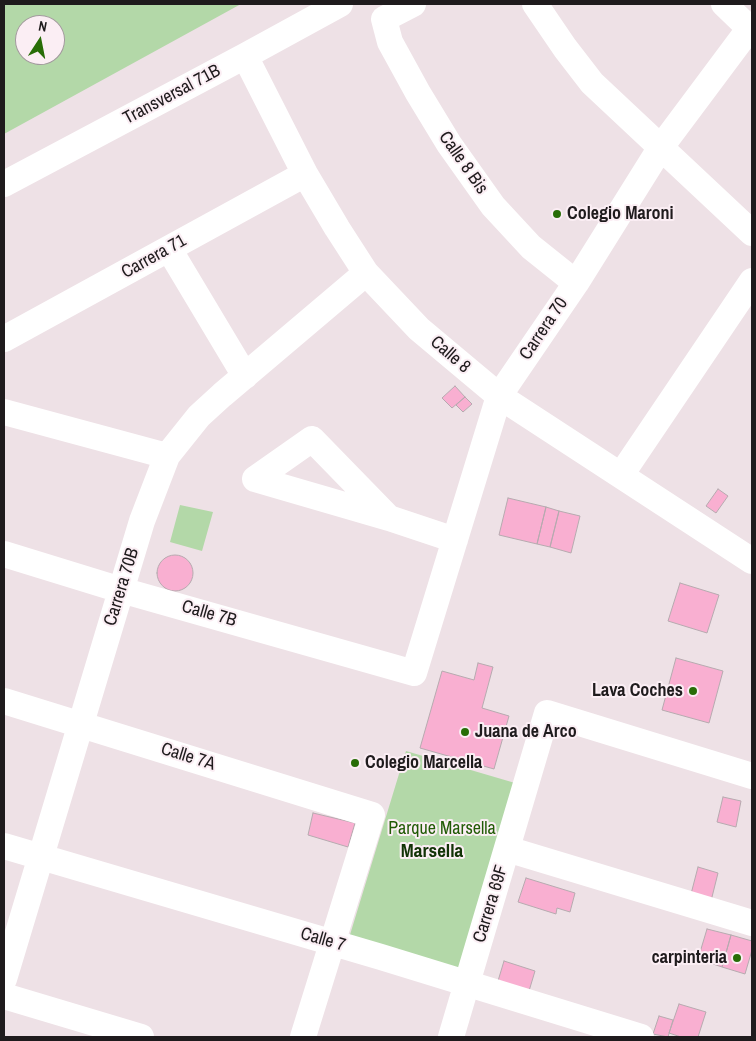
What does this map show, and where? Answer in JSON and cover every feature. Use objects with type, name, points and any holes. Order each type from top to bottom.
[{"type":"street","name":"Transversal 71B","points":[[4,184],[340,4]]},
{"type":"street","name":"Calle 8 Bis","points":[[413,4],[384,20],[390,42],[418,93],[448,144],[493,206],[531,247],[576,283]]},
{"type":"street","points":[[535,4],[592,83],[752,233]]},
{"type":"street","points":[[724,4],[751,28]]},
{"type":"street","name":"Carrera 70","points":[[414,672],[499,396],[576,283],[661,147],[751,28]]},
{"type":"street","name":"Calle 8","points":[[246,56],[305,174],[366,273],[419,329],[499,396],[621,475],[749,552]]},
{"type":"street","name":"Carrera 71","points":[[4,339],[305,174]]},
{"type":"street","points":[[169,249],[245,376]]},
{"type":"street","name":"Carrera 70B","points":[[4,979],[142,521],[167,456],[200,416],[222,395],[366,273]]},
{"type":"street","points":[[621,475],[752,281]]},
{"type":"street","points":[[4,412],[167,456]]},
{"type":"street","points":[[389,518],[454,540]]},
{"type":"street","name":"Calle 7B","points":[[4,554],[121,590],[414,672]]},
{"type":"street","name":"Calle 7A","points":[[4,701],[372,815],[332,942]]},
{"type":"street","name":"Carrera 69F","points":[[451,1037],[547,712],[752,776]]},
{"type":"street","name":"Calle 7","points":[[4,846],[332,942],[641,1037]]},
{"type":"street","points":[[507,850],[752,923]]},
{"type":"street","points":[[304,1037],[332,942]]},
{"type":"street","points":[[4,996],[141,1037]]},
{"type":"green space","points":[[4,4],[241,4],[4,134]]},
{"type":"green space","points":[[180,505],[213,512],[202,551],[170,542]]},
{"type":"green space","name":"Parque Marsella","points":[[406,751],[515,783],[458,971],[349,938]]},
{"type":"building","points":[[455,386],[465,397],[452,408],[442,398]]},
{"type":"building","points":[[465,397],[472,404],[463,412],[456,405]]},
{"type":"building","points":[[718,489],[728,496],[716,513],[706,506]]},
{"type":"building","points":[[508,498],[546,507],[537,544],[499,535]]},
{"type":"building","points":[[546,507],[559,511],[550,547],[537,544]]},
{"type":"building","points":[[559,511],[580,516],[571,553],[550,547]]},
{"type":"building","points":[[175,555],[182,556],[188,560],[192,566],[192,580],[188,586],[182,590],[175,591],[168,590],[162,586],[158,580],[157,573],[158,566],[162,560],[168,556]]},
{"type":"building","points":[[680,583],[719,595],[707,633],[668,621]]},
{"type":"building","name":"Lava Coches","points":[[676,658],[723,671],[709,723],[662,710]]},
{"type":"building","name":"Juana de Arco","points":[[478,663],[493,667],[482,708],[509,716],[494,769],[420,748],[442,671],[474,680]]},
{"type":"building","points":[[723,797],[741,801],[736,827],[717,822]]},
{"type":"building","points":[[313,813],[355,823],[348,847],[308,835]]},
{"type":"building","points":[[698,867],[718,873],[711,901],[691,894]]},
{"type":"building","points":[[526,878],[575,893],[570,912],[557,908],[556,914],[518,902]]},
{"type":"building","points":[[707,929],[731,935],[722,967],[698,959]]},
{"type":"building","name":"carpinteria","points":[[731,935],[752,941],[752,950],[745,974],[722,967]]},
{"type":"building","points":[[504,961],[535,971],[529,991],[498,981]]},
{"type":"building","points":[[679,1004],[706,1012],[698,1037],[681,1037],[669,1033]]},
{"type":"building","points":[[659,1016],[673,1020],[668,1037],[653,1034]]},
{"type":"place","name":"Colegio Maroni","points":[[557,214]]},
{"type":"place","name":"Lava Coches","points":[[693,691]]},
{"type":"place","name":"Juana de Arco","points":[[465,732]]},
{"type":"place","name":"Colegio Marcella","points":[[355,763]]},
{"type":"place","name":"carpinteria","points":[[737,958]]},
{"type":"district","name":"Marsella","points":[[432,852]]}]
